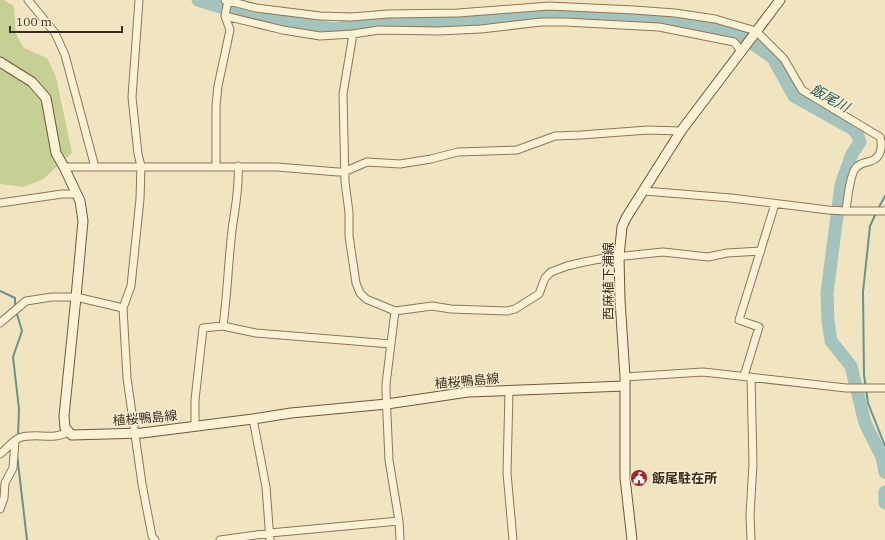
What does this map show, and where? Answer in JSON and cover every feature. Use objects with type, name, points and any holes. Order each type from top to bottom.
[{"type":"main road","name":"西麻植下浦線","points":[[632,540],[625,478],[625,381],[619,256],[622,228],[626,218],[680,131],[780,0]]},
{"type":"main road","points":[[0,62],[32,82],[46,98],[52,138],[56,153],[80,201],[83,221],[64,416],[65,428],[68,432]]},
{"type":"main road","name":"植桜鴨島線","points":[[68,432],[72,436],[135,433],[291,413],[387,404],[468,392],[594,386],[625,381]]},
{"type":"street","points":[[28,0],[55,33],[65,55],[95,167]]},
{"type":"street","points":[[139,0],[132,97],[141,166],[140,199],[131,286],[123,308],[127,378],[142,484],[152,536],[155,540]]},
{"type":"street","points":[[216,166],[217,93],[230,30],[225,16],[227,0],[256,8],[320,16],[351,17],[388,14],[458,13],[521,4],[634,10],[715,19],[754,33],[784,59],[802,90],[882,138],[881,150],[873,160],[862,163],[855,169],[849,190],[846,211]]},
{"type":"street","points":[[225,16],[261,25],[320,36],[353,34],[379,30],[439,31],[481,29],[541,22],[658,27],[734,42],[742,49]]},
{"type":"street","points":[[353,34],[343,94],[346,171],[345,182],[349,212],[349,236],[356,283],[360,293],[366,299],[395,311],[432,306],[451,309],[507,311],[515,309],[539,294],[545,278],[551,272],[567,266],[605,258],[663,252],[708,256],[727,253],[761,251]]},
{"type":"street","points":[[64,167],[238,166],[278,167],[338,172],[346,171],[367,162],[400,164],[431,160],[458,152],[517,150],[555,136],[581,136],[648,130],[680,131]]},
{"type":"street","points":[[222,326],[225,311],[231,238],[239,182],[238,166]]},
{"type":"street","points":[[644,191],[828,210],[879,211]]},
{"type":"street","points":[[0,203],[43,196],[77,194]]},
{"type":"street","points":[[744,376],[759,327],[739,320],[775,204]]},
{"type":"street","points":[[0,323],[26,301],[52,297],[76,298],[123,308]]},
{"type":"street","points":[[395,311],[386,384],[389,460],[399,521],[400,540]]},
{"type":"street","points":[[196,426],[195,400],[203,328],[222,326],[256,333],[391,344]]},
{"type":"street","points":[[625,381],[703,372],[846,388],[885,388]]},
{"type":"street","points":[[751,377],[753,464],[750,515],[751,540]]},
{"type":"street","points":[[509,391],[507,472],[513,540]]},
{"type":"street","points":[[253,419],[266,487],[270,537]]},
{"type":"street","points":[[0,454],[16,440],[31,436],[61,436],[68,432]]},
{"type":"street","points":[[0,509],[4,498],[5,483],[13,468],[16,440]]},
{"type":"street","points":[[220,540],[270,537],[399,521]]},
{"type":"green space","points":[[0,0],[4,0],[14,6],[16,34],[24,48],[47,58],[56,77],[72,153],[42,180],[23,187],[0,184]]},
{"type":"waterway","name":"飯尾川","points":[[198,0],[236,12],[334,29],[372,23],[434,22],[545,15],[651,21],[714,28],[739,34],[773,58],[794,96],[853,129],[858,136],[860,142],[852,154],[841,185],[827,293],[828,321],[831,341],[851,366],[865,423],[882,457],[885,472]]},
{"type":"waterway","points":[[878,209],[885,196]]},
{"type":"waterway","points":[[876,213],[870,226],[863,292],[864,375],[868,403],[885,446]]},
{"type":"waterway","points":[[0,291],[15,298],[15,307]]},
{"type":"waterway","points":[[17,314],[22,331],[13,357],[19,409],[18,436]]},
{"type":"waterway","points":[[17,454],[27,540]]},
{"type":"waterway","name":"飯尾川","points":[[885,492],[885,503]]},
{"type":"place","name":"飯尾駐在所","points":[[639,478]]}]
